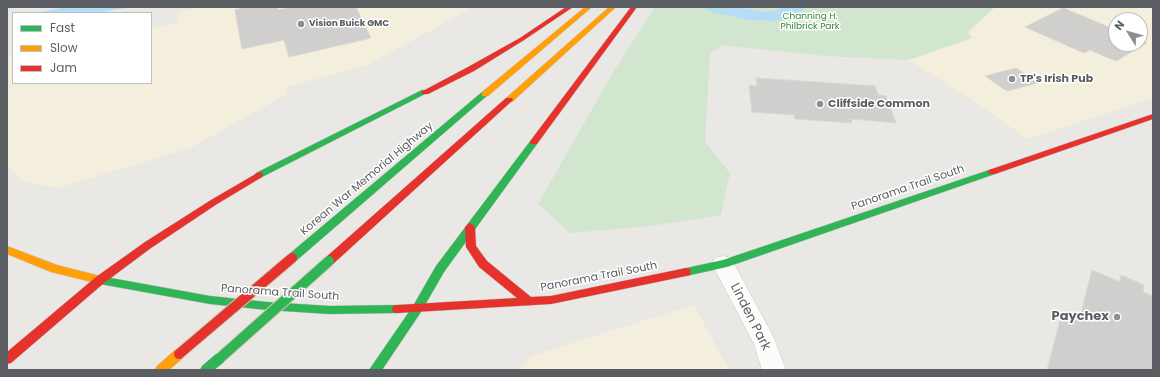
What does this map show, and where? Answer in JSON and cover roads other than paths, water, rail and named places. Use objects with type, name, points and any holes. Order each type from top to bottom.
[{"type":"main road","points":[[7,359],[100,280],[154,241],[214,202],[271,168],[471,69],[522,39],[570,7]]},
{"type":"main road","name":"Korean War Memorial Highway","points":[[161,370],[588,7]]},
{"type":"main road","points":[[206,370],[613,7]]},
{"type":"main road","points":[[375,370],[417,309],[440,268],[612,34],[634,7]]},
{"type":"main road","name":"Panorama Trail South","points":[[7,250],[55,269],[100,280],[165,293],[267,306],[330,310],[417,309],[550,300],[723,264],[1153,116]]},
{"type":"main road","points":[[470,227],[471,247],[482,264],[528,301]]},
{"type":"street","name":"Linden Park","points":[[723,264],[765,343],[774,370]]},
{"type":"water","points":[[66,7],[130,7],[103,12],[41,12]]},
{"type":"water","points":[[702,7],[737,7],[765,12],[775,11],[780,7],[805,7],[798,17],[773,21],[748,20],[712,12]]},
{"type":"place","name":"Vision Buick GMC","points":[[301,24]]},
{"type":"place","name":"TP's Irish Pub","points":[[1012,79]]},
{"type":"place","name":"Cliffside Common","points":[[820,104]]},
{"type":"place","name":"Paychex","points":[[1117,317]]},
{"type":"park label","name":"Channing H. Philbrick Park","points":[[810,22]]}]
